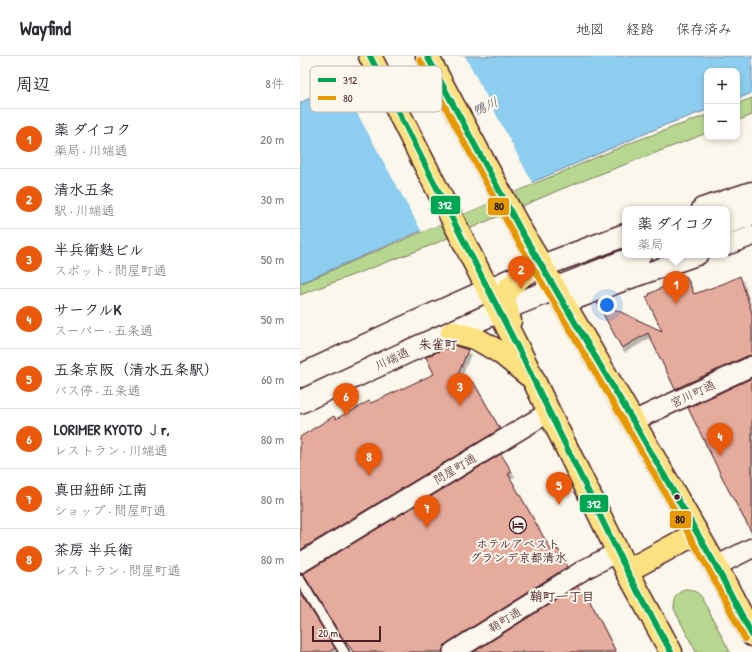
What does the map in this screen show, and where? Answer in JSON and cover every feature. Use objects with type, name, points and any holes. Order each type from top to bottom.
[{"type":"highway","points":[[370,56],[375,66]]},
{"type":"highway","points":[[427,56],[432,66]]},
{"type":"highway","points":[[442,84],[520,229],[533,270],[560,296],[716,566],[752,635]]},
{"type":"highway","points":[[398,112],[488,290],[503,310],[532,378],[623,561],[671,652]]},
{"type":"highway","points":[[503,310],[504,300],[509,288],[533,270]]},
{"type":"highway","points":[[452,332],[476,339],[501,353],[532,378]]},
{"type":"highway","points":[[623,561],[697,533]]},
{"type":"street","points":[[712,206],[752,192]]},
{"type":"street","points":[[730,222],[752,214]]},
{"type":"street","name":"川端通","points":[[300,376],[402,328],[533,270],[622,236]]},
{"type":"street","points":[[730,244],[752,236]]},
{"type":"street","name":"川端通","points":[[300,402],[503,310],[560,296],[634,258]]},
{"type":"street","points":[[560,296],[629,279],[689,258]]},
{"type":"street","name":"宮川町通","points":[[633,421],[752,366]]},
{"type":"street","name":"問屋町通","points":[[300,563],[549,412]]},
{"type":"street","points":[[716,566],[752,548]]},
{"type":"street","name":"鞘町通","points":[[453,652],[585,570],[623,561]]},
{"type":"lane","points":[[300,580],[344,652]]},
{"type":"green space","points":[[752,98],[752,115],[740,120],[740,103]]},
{"type":"green space","points":[[704,116],[704,134],[564,188],[427,247],[300,295],[300,284],[630,143]]},
{"type":"green space","points":[[685,590],[694,591],[701,596],[730,652],[696,652],[674,609],[676,598],[679,593]]},
{"type":"water","name":"鴨川","points":[[418,56],[752,56],[752,93],[740,98],[740,68],[704,68],[704,111],[665,125],[300,283],[300,103],[310,98],[310,112],[442,112],[442,66],[390,66]]},
{"type":"pier","points":[[413,56],[465,56],[533,184],[422,232],[356,112],[442,112],[442,66],[385,66]]},
{"type":"building","points":[[686,276],[694,294],[740,276],[752,313],[752,355],[675,389],[648,333],[622,348],[597,303],[599,302],[662,331],[646,297],[650,295],[649,294]]},
{"type":"building","points":[[453,345],[468,350],[457,377],[474,383],[500,429],[300,550],[300,437],[334,416],[336,419],[369,401],[371,403],[434,374],[426,357]]},
{"type":"building","points":[[752,378],[752,533],[728,489],[688,408]]},
{"type":"building","points":[[501,454],[512,472],[508,474],[552,552],[558,549],[567,567],[447,643],[442,652],[353,652],[346,641],[345,642],[305,577],[300,574],[306,572]]},
{"type":"building","points":[[578,586],[583,595],[586,593],[616,652],[474,652]]},
{"type":"building","points":[[300,592],[335,648],[329,652],[300,652]]},
{"type":"transit line","name":"312","points":[[370,56],[375,66]]},
{"type":"transit line","name":"312","points":[[427,56],[432,66]]},
{"type":"transit line","name":"80","points":[[420,60],[423,66]]},
{"type":"transit line","name":"312","points":[[442,84],[520,229],[716,566],[752,635]]},
{"type":"transit line","name":"80","points":[[442,101],[513,233],[709,570],[745,639]]},
{"type":"transit line","name":"312","points":[[398,112],[523,358],[627,571],[671,652]]},
{"type":"place","name":"清水五条","points":[[521,289]]},
{"type":"place","name":"薬 ダイコク","points":[[676,304]]},
{"type":"place","name":"半兵衛麩ビル","points":[[460,406]]},
{"type":"place","name":"LORIMER KYOTO Ｊr,","points":[[346,416]]},
{"type":"place","name":"サークルK","points":[[720,456]]},
{"type":"place","name":"茶房 半兵衛","points":[[369,476]]},
{"type":"place","name":"五条京阪（清水五条駅）","points":[[559,505]]},
{"type":"place","name":"ホテルアベスト グランデ京都清水","points":[[518,525]]},
{"type":"place","name":"真田紐師 江南","points":[[427,528]]},
{"type":"district","name":"朱雀町","points":[[438,344]]},
{"type":"district","name":"鞘町一丁目","points":[[562,596]]}]
